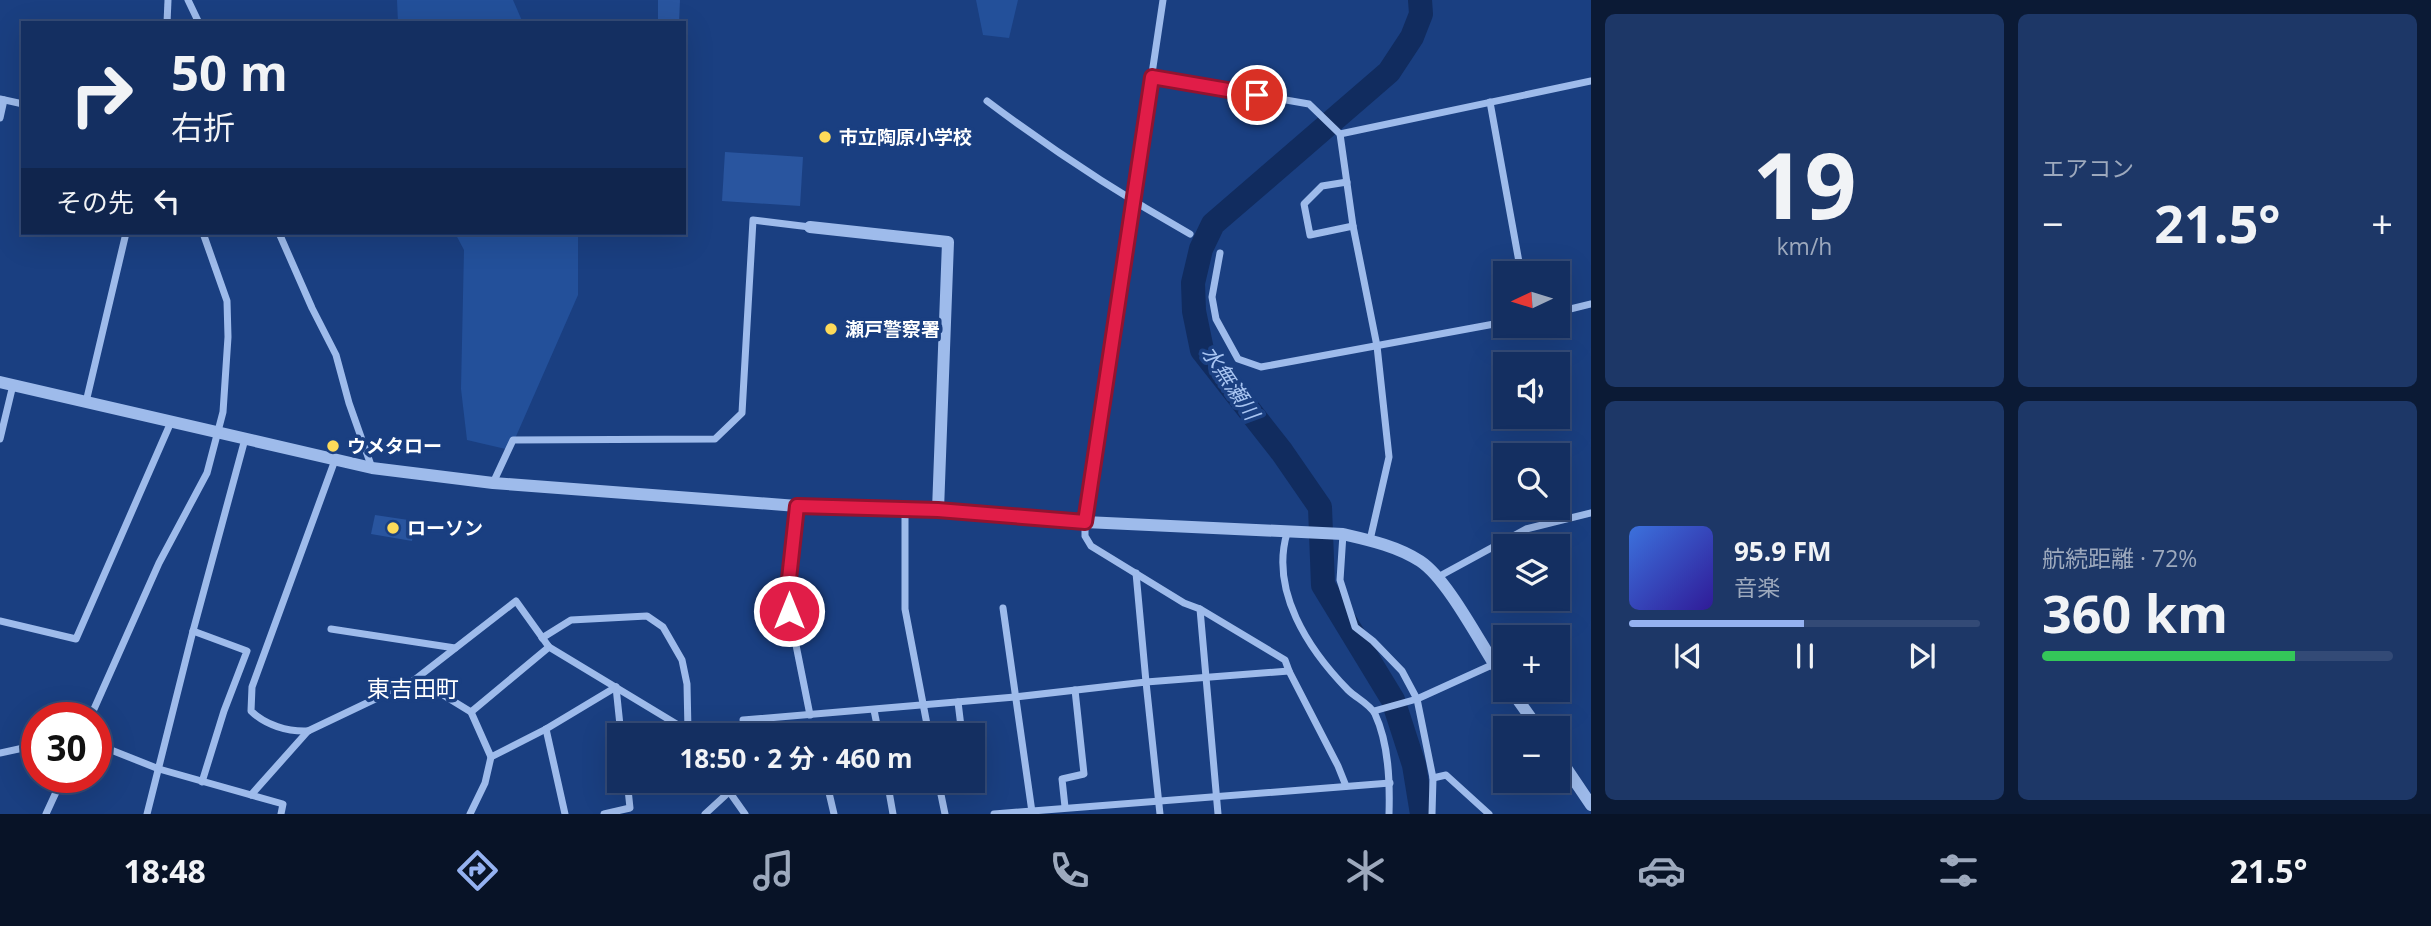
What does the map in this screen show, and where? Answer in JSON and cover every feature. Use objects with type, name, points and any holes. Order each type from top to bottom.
[{"type":"street","points":[[167,21],[168,0]]},
{"type":"street","points":[[188,0],[198,21]]},
{"type":"street","points":[[1163,0],[1085,536],[1091,546],[1285,660],[1346,786]]},
{"type":"street","points":[[1152,77],[1309,104],[1337,132],[1377,346],[1389,457],[1370,540]]},
{"type":"street","points":[[1337,132],[1591,81]]},
{"type":"street","points":[[0,118],[2,100],[21,104]]},
{"type":"street","points":[[987,101],[1043,144],[1133,202],[1190,234]]},
{"type":"street","points":[[1490,102],[1519,261]]},
{"type":"street","points":[[1347,182],[1321,186],[1304,204],[1310,235],[1353,226]]},
{"type":"street","points":[[492,483],[513,440],[715,439],[742,413],[753,220],[948,242],[938,510]]},
{"type":"street","points":[[86,402],[126,235]]},
{"type":"street","points":[[97,702],[159,563],[207,473],[223,412],[228,337],[227,301],[204,235]]},
{"type":"street","points":[[280,235],[336,355],[349,403],[372,468]]},
{"type":"street","points":[[1220,253],[1212,297],[1216,319],[1238,359],[1261,367],[1493,324]]},
{"type":"street","points":[[1570,309],[1591,304]]},
{"type":"street","points":[[0,439],[7,383],[372,468],[492,483],[797,506],[938,510],[1085,522],[1343,534],[1402,551],[1421,562],[1438,577],[1493,662]]},
{"type":"street","points":[[0,621],[76,639],[171,422]]},
{"type":"street","points":[[146,814],[192,631],[245,439]]},
{"type":"street","points":[[308,731],[296,731],[261,720],[251,711],[252,687],[335,460]]},
{"type":"street","points":[[797,506],[788,588],[789,611],[810,715]]},
{"type":"street","points":[[905,511],[905,609],[927,723]]},
{"type":"street","points":[[1438,577],[1526,529],[1591,513]]},
{"type":"street","points":[[1287,533],[1282,564],[1286,596],[1315,652],[1348,690],[1374,711],[1383,736],[1390,783],[1389,814]]},
{"type":"street","points":[[1343,534],[1340,580],[1355,626],[1402,671],[1418,699],[1433,778],[1432,814]]},
{"type":"street","points":[[1136,573],[1160,814]]},
{"type":"street","points":[[251,795],[308,731],[413,681],[516,601],[549,647],[673,723]]},
{"type":"street","points":[[1003,608],[1032,812]]},
{"type":"street","points":[[1200,609],[1218,814]]},
{"type":"street","points":[[542,638],[570,620],[647,616],[663,627],[682,660],[687,684],[689,723]]},
{"type":"street","points":[[331,629],[455,648]]},
{"type":"street","points":[[192,631],[247,651],[224,711],[202,782]]},
{"type":"street","points":[[471,712],[549,647]]},
{"type":"street","points":[[1374,711],[1418,699],[1493,664]]},
{"type":"street","points":[[743,720],[1289,671]]},
{"type":"street","points":[[413,681],[440,693],[471,712],[491,757],[485,783],[470,814]]},
{"type":"street","points":[[491,757],[546,729],[616,687]]},
{"type":"street","points":[[616,687],[620,723]]},
{"type":"street","points":[[1065,807],[1062,779],[1084,774],[1075,690]]},
{"type":"street","points":[[958,702],[961,723]]},
{"type":"street","points":[[874,710],[877,723]]},
{"type":"street","points":[[546,729],[565,814]]},
{"type":"street","points":[[0,753],[21,748]]},
{"type":"street","points":[[112,750],[159,769],[284,804],[281,814]]},
{"type":"street","points":[[1570,774],[1591,805]]},
{"type":"street","points":[[1433,778],[1446,775],[1489,814]]},
{"type":"street","points":[[994,814],[1390,783]]},
{"type":"street","points":[[46,814],[56,793]]},
{"type":"street","points":[[604,814],[630,808],[628,793]]},
{"type":"street","points":[[705,814],[728,793]]},
{"type":"street","points":[[730,793],[746,814]]},
{"type":"street","points":[[829,793],[834,814]]},
{"type":"street","points":[[890,793],[894,814]]},
{"type":"street","points":[[941,793],[945,814]]},
{"type":"shaded area","points":[[397,0],[513,0],[522,21],[398,21]]},
{"type":"shaded area","points":[[976,0],[1018,0],[1009,38],[983,35]]},
{"type":"shaded area","points":[[456,235],[578,235],[578,295],[510,450],[467,440],[461,389],[464,250]]},
{"type":"building","points":[[658,0],[680,0],[679,21],[658,21]]},
{"type":"building","points":[[725,152],[803,157],[800,206],[722,201]]},
{"type":"building","name":"ローソン","points":[[375,515],[415,521],[412,541],[371,534]]},
{"type":"waterway","name":"水無瀬川","points":[[1420,0],[1421,14],[1412,37],[1389,72],[1213,224],[1201,249],[1193,283],[1194,311],[1202,350],[1282,452],[1320,507],[1323,585],[1393,700],[1414,765],[1422,814]]},
{"type":"place","name":"市立陶原小学校","points":[[825,137]]},
{"type":"place","name":"瀬戸警察署","points":[[831,329]]},
{"type":"place","name":"ウメタロー","points":[[333,446]]},
{"type":"place","name":"ローソン","points":[[393,528]]},
{"type":"district","name":"東吉田町","points":[[413,689]]},
{"type":"route","points":[[789,611],[788,588],[797,506],[938,510],[1085,522],[1152,77],[1257,95]]}]
